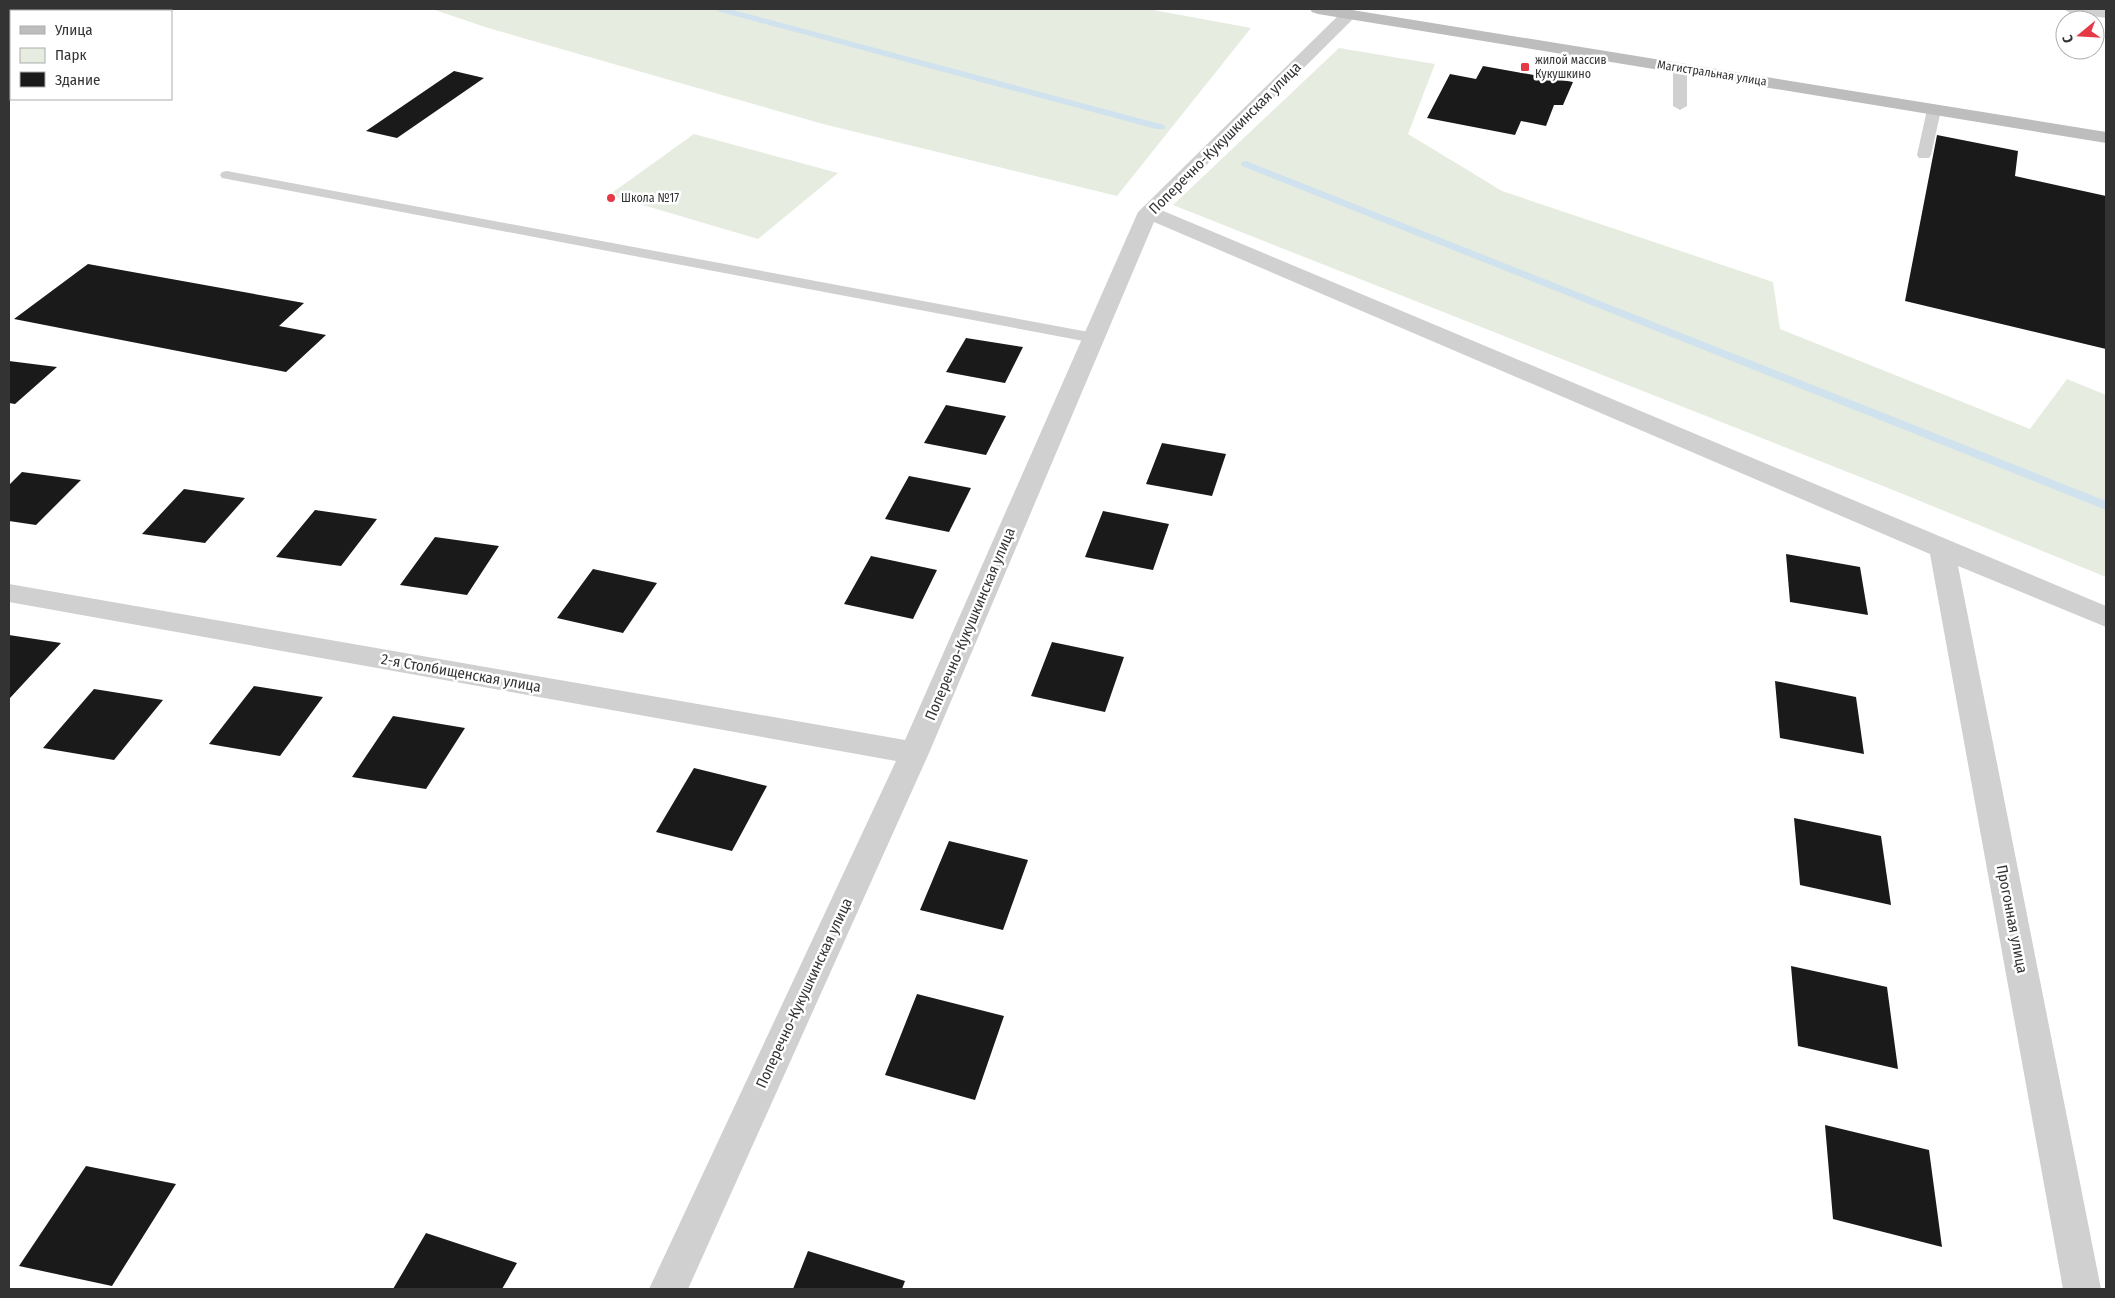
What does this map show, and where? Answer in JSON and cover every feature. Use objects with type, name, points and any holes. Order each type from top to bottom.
[{"type":"main road","name":"Магистральная улица","points":[[1318,9],[2106,138]]},
{"type":"street","name":"Поперечно-Кукушкинская улица","points":[[668,1289],[914,753],[1148,212],[1349,14]]},
{"type":"street","points":[[1148,212],[2106,617]]},
{"type":"street","name":"Прогонная улица","points":[[1942,549],[2082,1289]]},
{"type":"street","name":"2-я Столбищенская улица","points":[[9,593],[914,753]]},
{"type":"lane","points":[[2070,9],[2106,14]]},
{"type":"lane","points":[[1680,68],[1680,106]]},
{"type":"lane","points":[[1924,155],[1934,110]]},
{"type":"lane","points":[[227,175],[1094,338]]},
{"type":"green space","points":[[432,9],[1148,9],[1251,28],[1117,196],[823,124],[488,28]]},
{"type":"green space","points":[[1339,48],[1435,64],[1408,134],[1502,191],[1773,282],[1780,329],[2030,429],[2067,379],[2106,395],[2106,577],[1898,492],[1173,205]]},
{"type":"green space","points":[[694,134],[838,173],[758,239],[609,195]]},
{"type":"building","points":[[1483,66],[1573,82],[1563,105],[1554,105],[1546,126],[1521,121],[1515,135],[1427,118],[1450,74],[1476,79]]},
{"type":"building","points":[[454,71],[484,78],[397,138],[366,131]]},
{"type":"building","points":[[1937,135],[2018,151],[2015,176],[2106,196],[2106,349],[1905,301]]},
{"type":"building","points":[[88,264],[304,303],[279,326],[326,335],[286,372],[14,319]]},
{"type":"building","points":[[966,338],[1023,347],[1005,383],[946,372]]},
{"type":"building","points":[[9,361],[57,367],[15,404],[9,403]]},
{"type":"building","points":[[946,405],[1006,416],[986,455],[924,443]]},
{"type":"building","points":[[1162,443],[1226,454],[1212,496],[1146,484]]},
{"type":"building","points":[[22,472],[81,480],[36,525],[9,521],[9,485]]},
{"type":"building","points":[[909,476],[971,488],[949,532],[885,519]]},
{"type":"building","points":[[184,489],[245,498],[205,543],[142,534]]},
{"type":"building","points":[[315,510],[377,519],[341,566],[276,557]]},
{"type":"building","points":[[1103,511],[1169,524],[1153,570],[1085,557]]},
{"type":"building","points":[[435,537],[499,546],[467,595],[400,585]]},
{"type":"building","points":[[1786,554],[1860,567],[1868,615],[1790,602]]},
{"type":"building","points":[[871,556],[937,570],[913,619],[844,604]]},
{"type":"building","points":[[593,569],[657,583],[623,633],[557,618]]},
{"type":"building","points":[[9,635],[61,643],[10,698],[9,698]]},
{"type":"building","points":[[1052,642],[1124,657],[1105,712],[1031,696]]},
{"type":"building","points":[[1775,681],[1856,697],[1864,754],[1780,738]]},
{"type":"building","points":[[254,686],[323,697],[280,756],[209,744]]},
{"type":"building","points":[[94,689],[163,700],[114,760],[43,748]]},
{"type":"building","points":[[393,716],[465,728],[426,789],[352,777]]},
{"type":"building","points":[[694,768],[767,786],[732,851],[656,832]]},
{"type":"building","points":[[1794,818],[1881,836],[1891,905],[1800,885]]},
{"type":"building","points":[[949,841],[1028,860],[1003,930],[920,910]]},
{"type":"building","points":[[1791,966],[1887,987],[1898,1069],[1798,1046]]},
{"type":"building","points":[[917,994],[1004,1016],[975,1100],[885,1075]]},
{"type":"building","points":[[1825,1125],[1929,1150],[1942,1247],[1833,1219]]},
{"type":"building","points":[[86,1166],[176,1184],[112,1286],[19,1266]]},
{"type":"building","points":[[426,1233],[517,1263],[502,1289],[393,1289]]},
{"type":"building","points":[[808,1251],[905,1281],[902,1289],[793,1289]]},
{"type":"waterway","points":[[720,9],[1160,127]]},
{"type":"waterway","points":[[1246,164],[2106,506]]},
{"type":"place","name":"жилой массив Кукушкино","points":[[1525,67]]},
{"type":"place","name":"Школа №17","points":[[611,198]]}]
